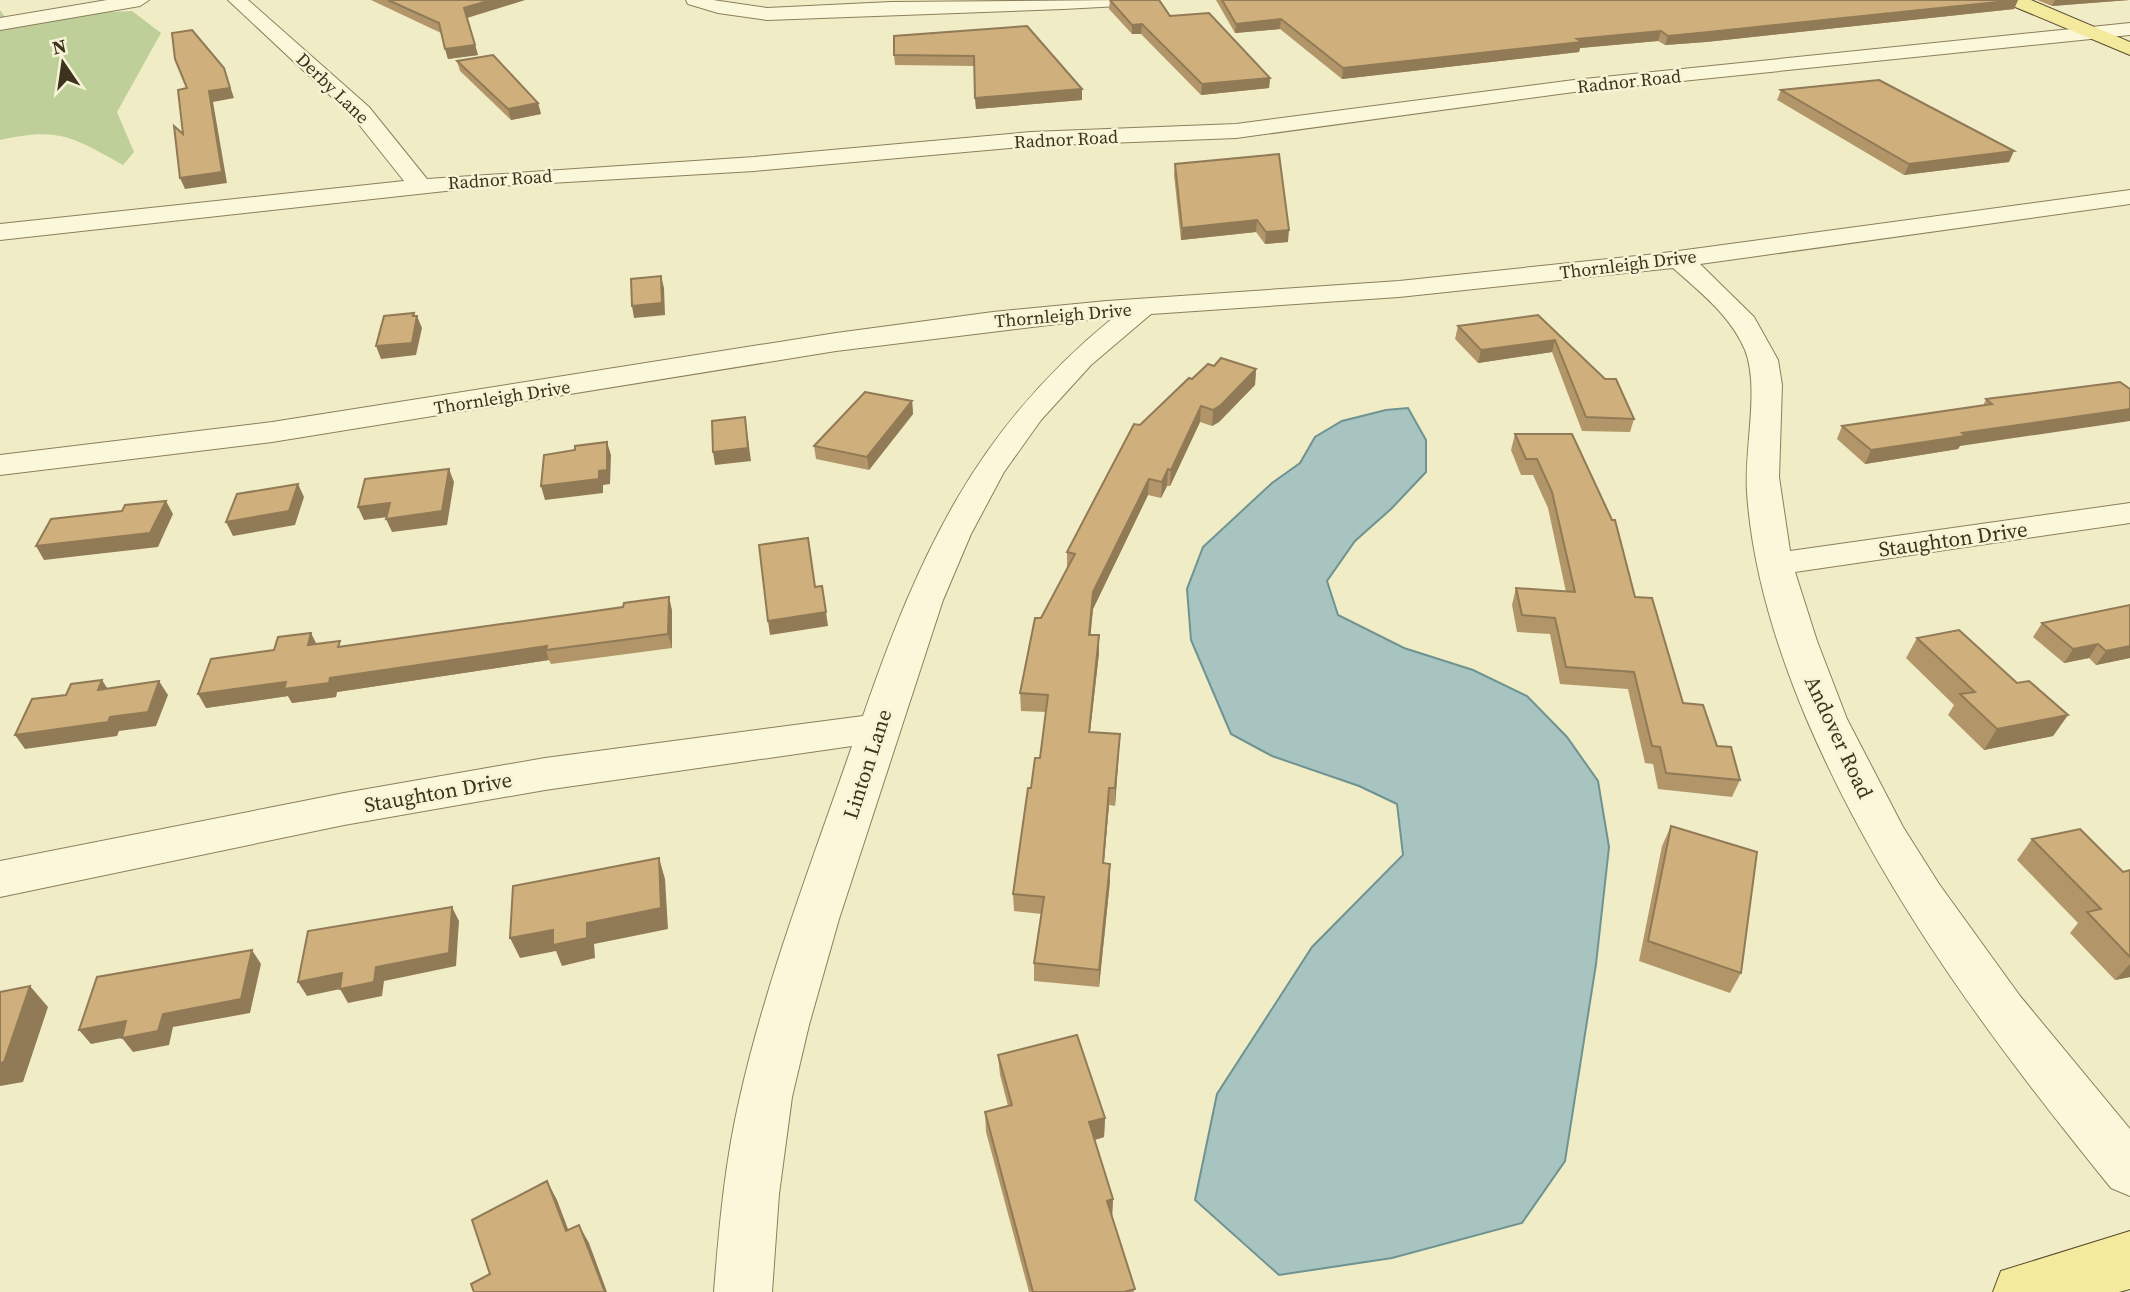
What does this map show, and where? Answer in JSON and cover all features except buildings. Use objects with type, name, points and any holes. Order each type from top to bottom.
[{"type":"main road","points":[[2014,0],[2091,33]]},
{"type":"main road","points":[[2045,0],[2127,36]]},
{"type":"main road","points":[[2022,1292],[2130,1260]]},
{"type":"street","points":[[0,24],[140,0]]},
{"type":"street","name":"Derby Lane","points":[[237,0],[361,111],[419,185]]},
{"type":"street","points":[[695,0],[732,11],[774,14],[888,8],[1015,8],[1120,0]]},
{"type":"street","name":"Radnor Road","points":[[0,232],[419,185],[754,164],[1031,139],[1236,131],[1574,86],[2091,33],[2127,36]]},
{"type":"street","name":"Thornleigh Drive","points":[[0,465],[285,430],[904,332],[1142,307],[1399,289],[1679,259],[2130,197]]},
{"type":"street","name":"Andover Road","points":[[1679,259],[1739,316],[1753,335],[1763,359],[1763,485],[1775,564],[1787,609],[1820,701],[1881,825],[1944,927],[2001,1008],[2130,1170]]},
{"type":"street","name":"Linton Lane","points":[[743,1292],[757,1156],[774,1061],[802,959],[939,559],[986,473],[1051,388],[1101,340],[1142,307]]},
{"type":"street","name":"Staughton Drive","points":[[1775,564],[2130,513]]},
{"type":"street","name":"Staughton Drive","points":[[0,879],[344,808],[545,774],[879,728]]},
{"type":"green space","points":[[0,10],[5,17],[132,11],[161,33],[117,112],[134,152],[123,165],[91,147],[65,137],[37,134],[0,140]]},
{"type":"water","points":[[1408,408],[1426,440],[1426,472],[1391,509],[1355,541],[1327,581],[1338,615],[1404,648],[1473,670],[1527,696],[1567,737],[1598,781],[1609,847],[1596,964],[1565,1161],[1522,1223],[1392,1258],[1279,1275],[1195,1200],[1217,1094],[1312,947],[1403,855],[1397,804],[1359,786],[1272,756],[1231,734],[1191,640],[1187,589],[1203,547],[1272,483],[1300,463],[1315,437],[1342,421],[1386,410]]}]
